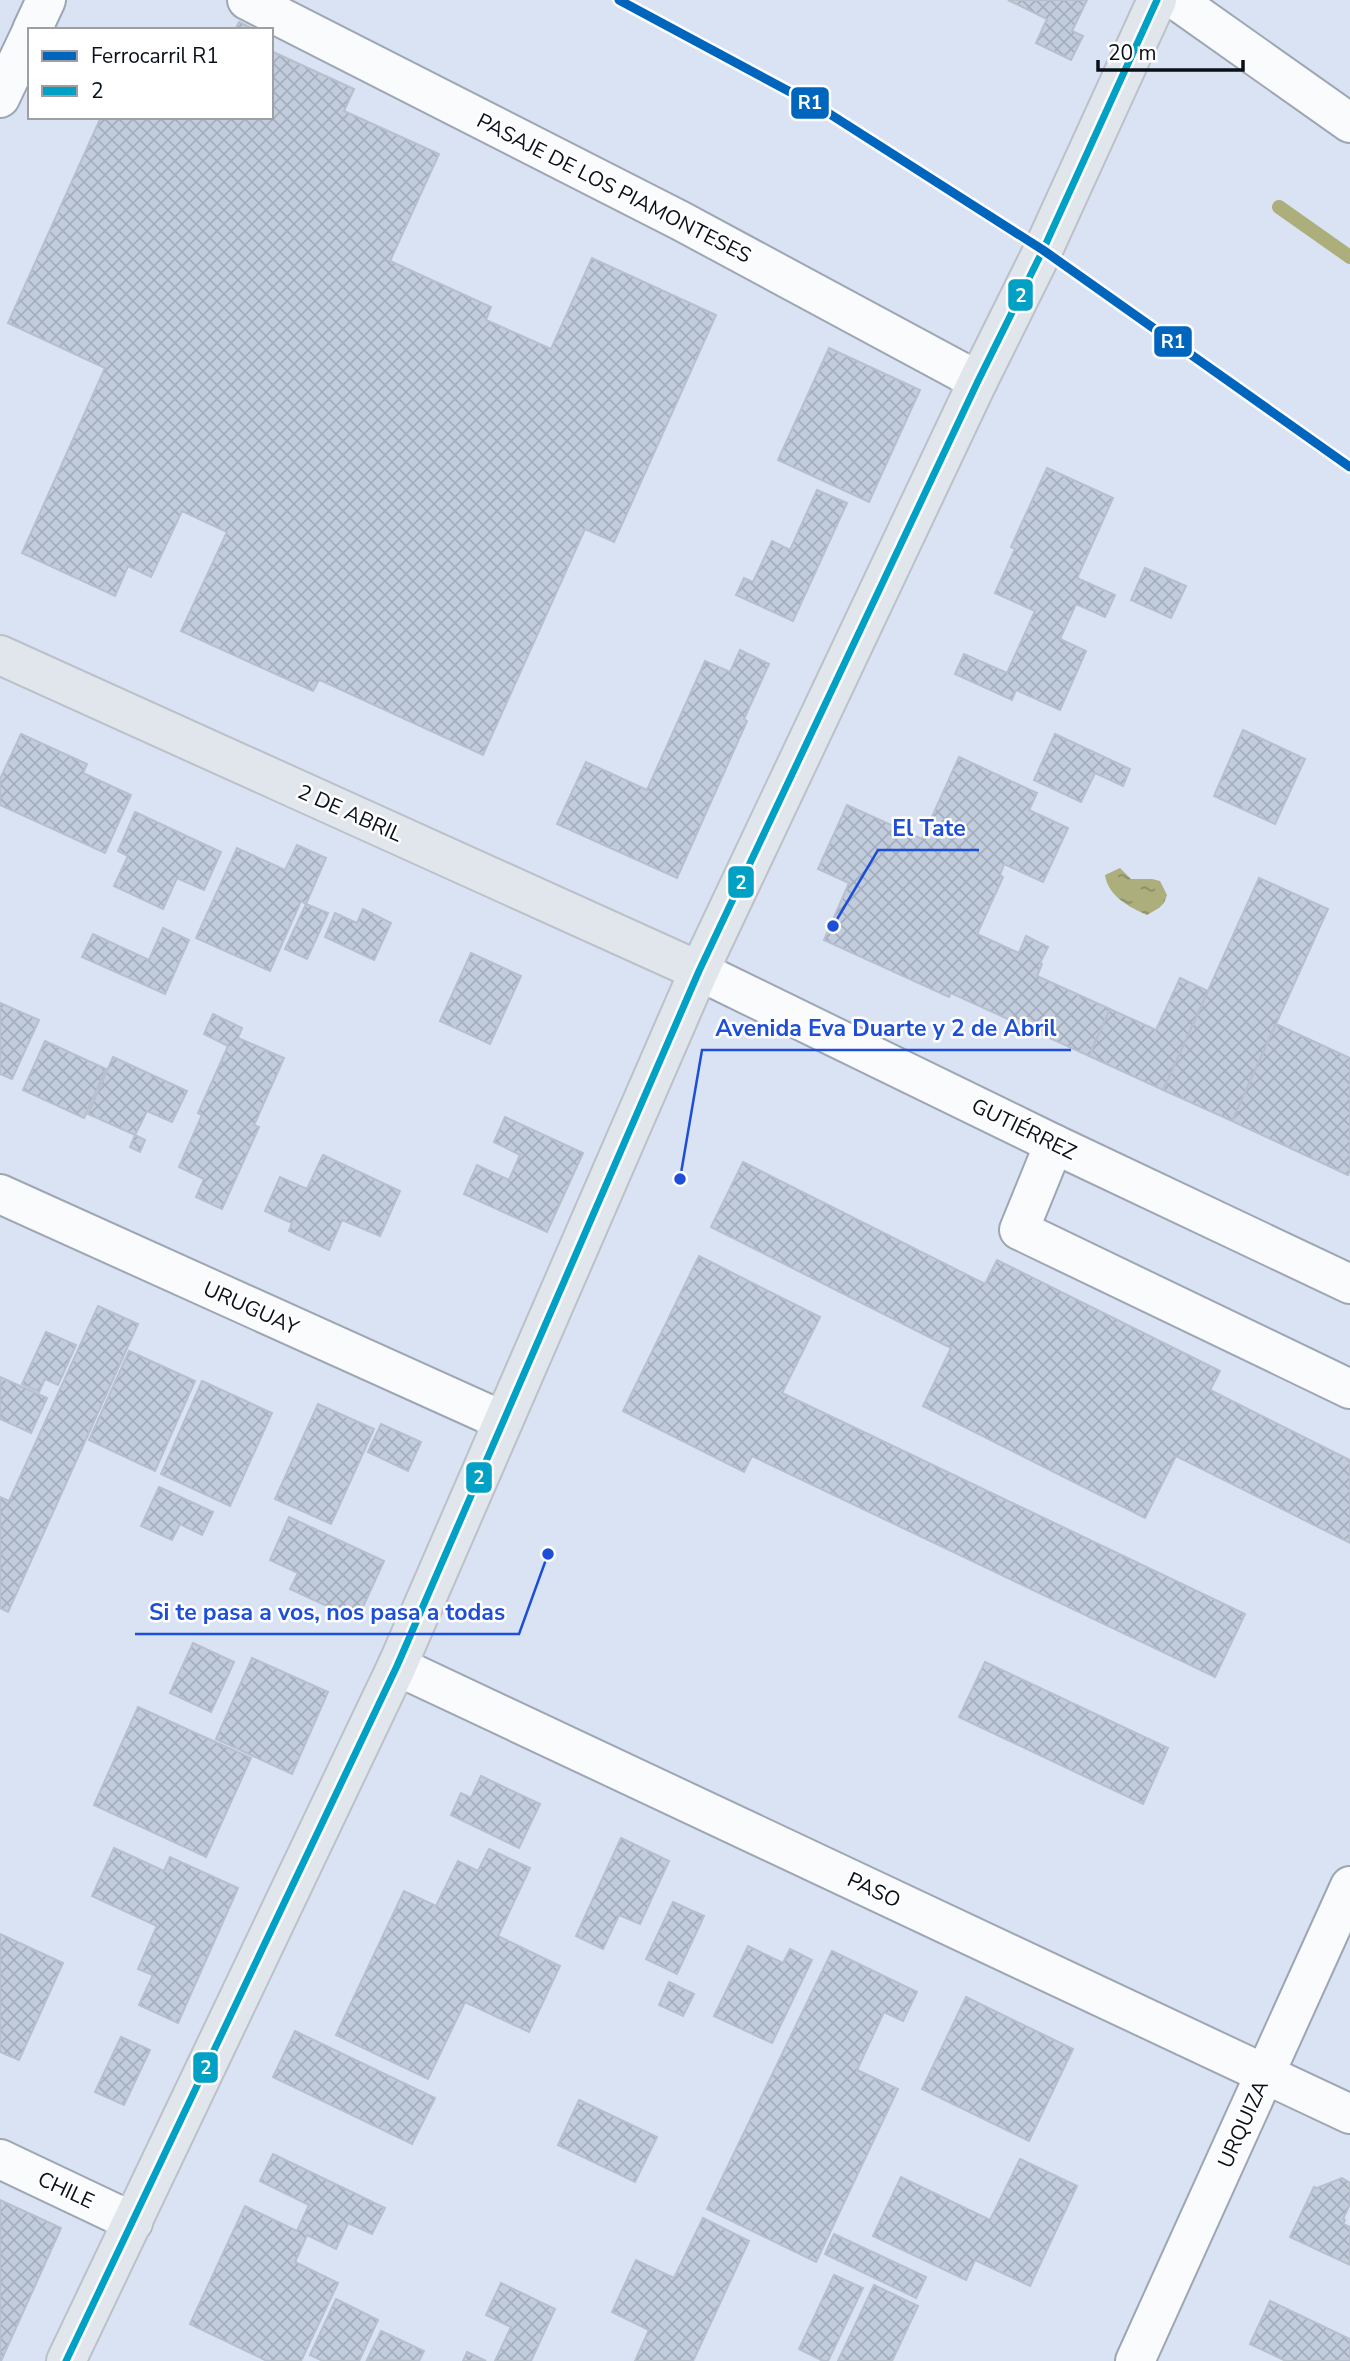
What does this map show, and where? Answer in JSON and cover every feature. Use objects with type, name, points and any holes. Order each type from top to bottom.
[{"type":"main road","points":[[66,2361],[397,1666],[699,971],[978,381],[1043,250],[1157,0]]},
{"type":"main road","name":"2 DE ABRIL","points":[[0,655],[699,971]]},
{"type":"street","points":[[33,28],[46,0]]},
{"type":"street","name":"PASAJE DE LOS PIAMONTESES","points":[[247,0],[681,221],[978,381]]},
{"type":"street","points":[[1176,0],[1350,123]]},
{"type":"street","points":[[0,98],[28,39]]},
{"type":"street","name":"GUTIÉRREZ","points":[[699,971],[1350,1284]]},
{"type":"street","points":[[1054,1143],[1019,1230],[1350,1389]]},
{"type":"street","name":"URUGUAY","points":[[0,1194],[503,1421]]},
{"type":"street","name":"PASO","points":[[397,1666],[1350,2114]]},
{"type":"street","name":"URQUIZA","points":[[1135,2361],[1350,1886]]},
{"type":"street","name":"CHILE","points":[[0,2159],[133,2222]]},
{"type":"water","points":[[1120,868],[1131,879],[1160,881],[1167,895],[1164,903],[1147,915],[1120,900],[1110,889],[1105,875]]},
{"type":"building","points":[[1008,0],[1087,0],[1072,31],[1083,36],[1071,60],[1036,43],[1047,19]]},
{"type":"building","points":[[239,22],[252,28],[236,28]]},
{"type":"building","points":[[273,52],[354,89],[344,111],[439,154],[390,261],[491,307],[486,320],[551,349],[592,258],[716,315],[614,542],[585,529],[483,755],[322,681],[319,680],[313,691],[181,631],[227,532],[182,511],[151,577],[128,566],[115,596],[22,553],[105,368],[8,323],[100,119],[273,119]]},
{"type":"building","points":[[829,348],[920,390],[869,502],[778,460]]},
{"type":"building","points":[[1047,468],[1113,498],[1077,578],[1115,595],[1105,617],[1076,604],[1060,639],[1086,651],[1060,710],[1016,690],[1012,700],[955,674],[964,654],[1007,673],[1035,611],[995,593],[1015,549],[1011,547]]},
{"type":"building","points":[[817,490],[847,503],[793,621],[736,595],[744,578],[753,582],[772,541],[790,550]]},
{"type":"building","points":[[1145,568],[1186,586],[1171,618],[1131,600]]},
{"type":"building","points":[[740,650],[769,664],[744,719],[747,721],[677,878],[557,824],[586,762],[647,790],[705,661],[730,672]]},
{"type":"building","points":[[1243,730],[1305,759],[1275,824],[1214,796]]},
{"type":"building","points":[[21,734],[87,764],[83,773],[131,795],[105,853],[0,805],[0,779]]},
{"type":"building","points":[[1055,734],[1130,769],[1123,786],[1095,773],[1081,802],[1034,780]]},
{"type":"building","points":[[959,757],[1037,793],[1029,810],[1068,828],[1043,882],[1004,864],[1000,875],[1003,877],[977,934],[1019,953],[1026,936],[1048,947],[1037,976],[1110,1009],[1089,1056],[951,993],[949,997],[824,940],[849,883],[818,869],[847,805],[922,839]]},
{"type":"building","points":[[135,812],[221,852],[204,890],[177,878],[163,909],[114,886],[128,856],[118,851]]},
{"type":"building","points":[[297,845],[326,858],[306,904],[301,901],[270,971],[196,938],[237,848],[285,870]]},
{"type":"building","points":[[1259,878],[1328,909],[1232,1121],[1163,1090]]},
{"type":"building","points":[[306,904],[328,913],[307,959],[285,949]]},
{"type":"building","points":[[363,909],[391,923],[374,960],[325,937],[335,913],[357,923]]},
{"type":"building","points":[[163,928],[189,940],[165,994],[82,957],[93,934],[149,960]]},
{"type":"building","points":[[471,953],[521,976],[490,1044],[440,1021]]},
{"type":"building","points":[[1180,978],[1208,991],[1163,1090],[1089,1056],[1110,1009],[1156,1030]]},
{"type":"building","points":[[0,1003],[39,1020],[12,1079],[0,1074]]},
{"type":"building","points":[[213,1014],[242,1028],[238,1038],[284,1058],[254,1125],[259,1127],[222,1209],[196,1197],[204,1179],[179,1167],[202,1115],[198,1113],[228,1046],[204,1034]]},
{"type":"building","points":[[1276,1024],[1350,1058],[1348,1175],[1232,1121]]},
{"type":"building","points":[[45,1041],[106,1069],[84,1118],[23,1090]]},
{"type":"building","points":[[113,1057],[187,1091],[172,1122],[147,1111],[135,1135],[88,1114]]},
{"type":"building","points":[[505,1117],[583,1153],[547,1232],[464,1194],[477,1165],[509,1180],[520,1155],[494,1142]]},
{"type":"building","points":[[135,1135],[145,1140],[140,1152],[130,1147]]},
{"type":"building","points":[[323,1155],[400,1191],[380,1236],[342,1220],[329,1250],[289,1231],[292,1223],[265,1211],[280,1177],[307,1189]]},
{"type":"building","points":[[743,1162],[985,1284],[997,1260],[1220,1371],[1210,1390],[1350,1460],[1350,1543],[1176,1456],[1145,1518],[923,1406],[951,1348],[711,1227]]},
{"type":"building","points":[[699,1256],[820,1317],[782,1393],[1245,1614],[1215,1677],[752,1456],[744,1472],[623,1411]]},
{"type":"building","points":[[98,1306],[138,1324],[8,1612],[0,1608],[0,1497],[9,1501]]},
{"type":"building","points":[[46,1332],[76,1345],[58,1385],[45,1379],[39,1392],[22,1384]]},
{"type":"building","points":[[129,1351],[195,1381],[155,1471],[89,1440]]},
{"type":"building","points":[[0,1377],[47,1398],[31,1433],[0,1419]]},
{"type":"building","points":[[202,1381],[272,1413],[230,1506],[161,1474]]},
{"type":"building","points":[[318,1404],[374,1429],[331,1524],[275,1499]]},
{"type":"building","points":[[381,1424],[421,1442],[408,1471],[368,1452]]},
{"type":"building","points":[[159,1487],[213,1512],[202,1535],[180,1524],[172,1540],[141,1526]]},
{"type":"building","points":[[289,1517],[384,1561],[357,1620],[290,1589],[298,1573],[270,1560]]},
{"type":"building","points":[[193,1643],[234,1662],[211,1712],[170,1693]]},
{"type":"building","points":[[252,1658],[328,1692],[292,1774],[216,1739]]},
{"type":"building","points":[[985,1662],[1168,1748],[1143,1804],[959,1717]]},
{"type":"building","points":[[138,1707],[251,1758],[206,1857],[94,1805]]},
{"type":"building","points":[[481,1776],[540,1804],[519,1848],[451,1815],[461,1793],[471,1798]]},
{"type":"building","points":[[621,1838],[669,1861],[640,1924],[619,1915],[603,1949],[576,1936]]},
{"type":"building","points":[[114,1848],[164,1871],[170,1857],[238,1888],[178,2023],[139,2005],[153,1975],[138,1969],[157,1926],[92,1896]]},
{"type":"building","points":[[489,1849],[530,1868],[498,1936],[560,1966],[529,2032],[465,2002],[428,2079],[336,2035],[404,1891],[436,1906],[458,1861],[478,1871]]},
{"type":"building","points":[[673,1902],[704,1916],[677,1974],[646,1959]]},
{"type":"building","points":[[0,1934],[63,1963],[19,2060],[0,2052]]},
{"type":"building","points":[[748,1946],[783,1963],[790,1949],[812,1960],[772,2043],[714,2016]]},
{"type":"building","points":[[832,1951],[917,1992],[903,2021],[884,2012],[857,2070],[898,2089],[816,2262],[707,2209]]},
{"type":"building","points":[[669,1982],[694,1994],[683,2016],[659,2005]]},
{"type":"building","points":[[966,1997],[1073,2049],[1029,2141],[922,2089]]},
{"type":"building","points":[[295,2031],[435,2098],[412,2144],[273,2077]]},
{"type":"building","points":[[121,2037],[150,2050],[124,2105],[95,2092]]},
{"type":"building","points":[[579,2100],[657,2137],[635,2182],[558,2145]]},
{"type":"building","points":[[273,2154],[385,2208],[372,2234],[348,2223],[336,2249],[307,2235],[295,2262],[338,2283],[301,2361],[267,2361],[190,2324],[245,2206],[297,2231],[309,2205],[260,2181]]},
{"type":"building","points":[[1020,2159],[1077,2186],[1030,2286],[975,2260],[966,2280],[873,2236],[901,2177],[990,2220]]},
{"type":"building","points":[[1342,2178],[1350,2183],[1350,2204],[1343,2224],[1350,2227],[1350,2265],[1290,2237],[1314,2187]]},
{"type":"building","points":[[0,2200],[61,2228],[1,2361],[0,2361]]},
{"type":"building","points":[[703,2218],[749,2241],[693,2361],[635,2361],[649,2330],[612,2312],[636,2260],[674,2278]]},
{"type":"building","points":[[834,2234],[926,2277],[916,2298],[825,2254]]},
{"type":"building","points":[[834,2275],[863,2288],[828,2361],[823,2361],[799,2349]]},
{"type":"building","points":[[501,2283],[555,2309],[531,2361],[495,2361],[511,2327],[486,2315]]},
{"type":"building","points":[[874,2285],[918,2306],[892,2361],[838,2361]]},
{"type":"building","points":[[336,2299],[378,2320],[359,2361],[323,2361],[310,2355]]},
{"type":"building","points":[[1270,2301],[1350,2339],[1350,2361],[1286,2361],[1250,2344]]},
{"type":"building","points":[[381,2331],[424,2351],[419,2361],[367,2360]]},
{"type":"building","points":[[467,2352],[486,2361],[463,2361]]},
{"type":"waterway","points":[[1279,207],[1350,257]]},
{"type":"rail line","name":"R1","points":[[619,0],[822,109],[1043,250],[1350,467]]},
{"type":"transit line","name":"2","points":[[66,2361],[397,1666],[699,971],[978,381],[1043,250],[1157,0]]},
{"type":"place","name":"El Tate","points":[[833,926]]},
{"type":"place","name":"Avenida Eva Duarte y 2 de Abril","points":[[680,1179]]},
{"type":"place","name":"Si te pasa a vos, nos pasa a todas","points":[[548,1554]]}]
